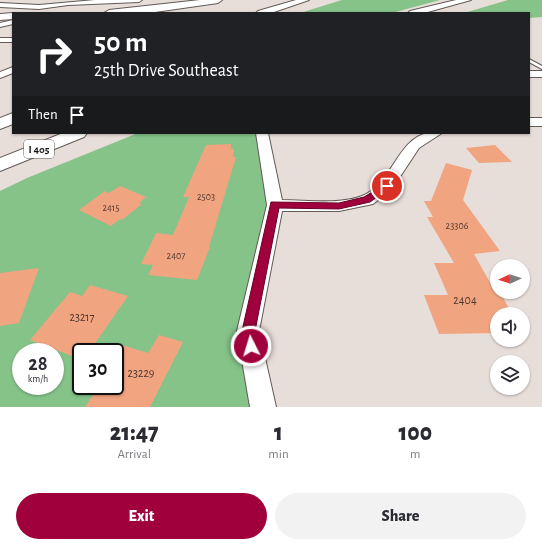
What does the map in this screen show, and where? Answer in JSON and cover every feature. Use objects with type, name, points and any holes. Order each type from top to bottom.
[{"type":"main road","points":[[119,12],[182,6],[218,0]]},
{"type":"main road","points":[[417,12],[467,0]]},
{"type":"main road","points":[[265,12],[309,1]]},
{"type":"main road","points":[[280,12],[309,1]]},
{"type":"main road","points":[[0,17],[12,16]]},
{"type":"main road","points":[[0,116],[12,111]]},
{"type":"main road","points":[[0,124],[12,118]]},
{"type":"main road","name":"I 405","points":[[0,165],[76,134]]},
{"type":"street","points":[[0,5],[38,7],[68,3],[139,0]]},
{"type":"street","points":[[30,12],[38,7]]},
{"type":"street","points":[[0,25],[12,22]]},
{"type":"street","points":[[0,40],[12,40]]},
{"type":"street","points":[[0,75],[12,70]]},
{"type":"street","points":[[530,74],[542,74]]},
{"type":"street","points":[[530,122],[542,122]]},
{"type":"street","points":[[262,134],[275,205],[248,331],[263,407]]},
{"type":"street","points":[[275,205],[339,206],[367,200],[387,186],[414,145],[434,134]]},
{"type":"lane","points":[[530,61],[542,68]]},
{"type":"green space","points":[[342,0],[440,0],[396,12],[303,12]]},
{"type":"green space","points":[[508,0],[542,0],[542,17],[530,18],[530,12],[467,12]]},
{"type":"green space","points":[[136,134],[262,134],[275,205],[249,331],[263,407],[0,407],[0,191],[27,178]]},
{"type":"building","points":[[231,144],[231,149],[234,149],[233,157],[236,157],[210,247],[197,280],[148,275],[153,265],[141,264],[156,233],[173,235],[189,197],[183,197],[206,145]]},
{"type":"building","points":[[495,145],[512,162],[479,163],[466,148]]},
{"type":"building","points":[[446,163],[472,170],[463,200],[500,251],[474,254],[490,282],[490,299],[504,299],[508,307],[490,307],[490,333],[439,334],[424,295],[448,295],[434,263],[454,263],[427,217],[433,217],[424,201],[431,201]]},
{"type":"building","points":[[120,186],[146,197],[139,203],[142,204],[122,220],[120,219],[111,226],[79,210],[105,191],[109,193]]},
{"type":"building","points":[[39,268],[19,323],[0,326],[0,273]]},
{"type":"building","points":[[90,285],[128,296],[95,343],[72,343],[72,356],[64,353],[64,343],[38,343],[30,340],[70,292],[82,296]]},
{"type":"building","points":[[159,335],[183,342],[150,407],[85,407],[93,395],[124,395],[124,346],[148,353]]},
{"type":"route","points":[[251,346],[248,331],[275,205],[339,206],[367,200],[387,186]]}]
